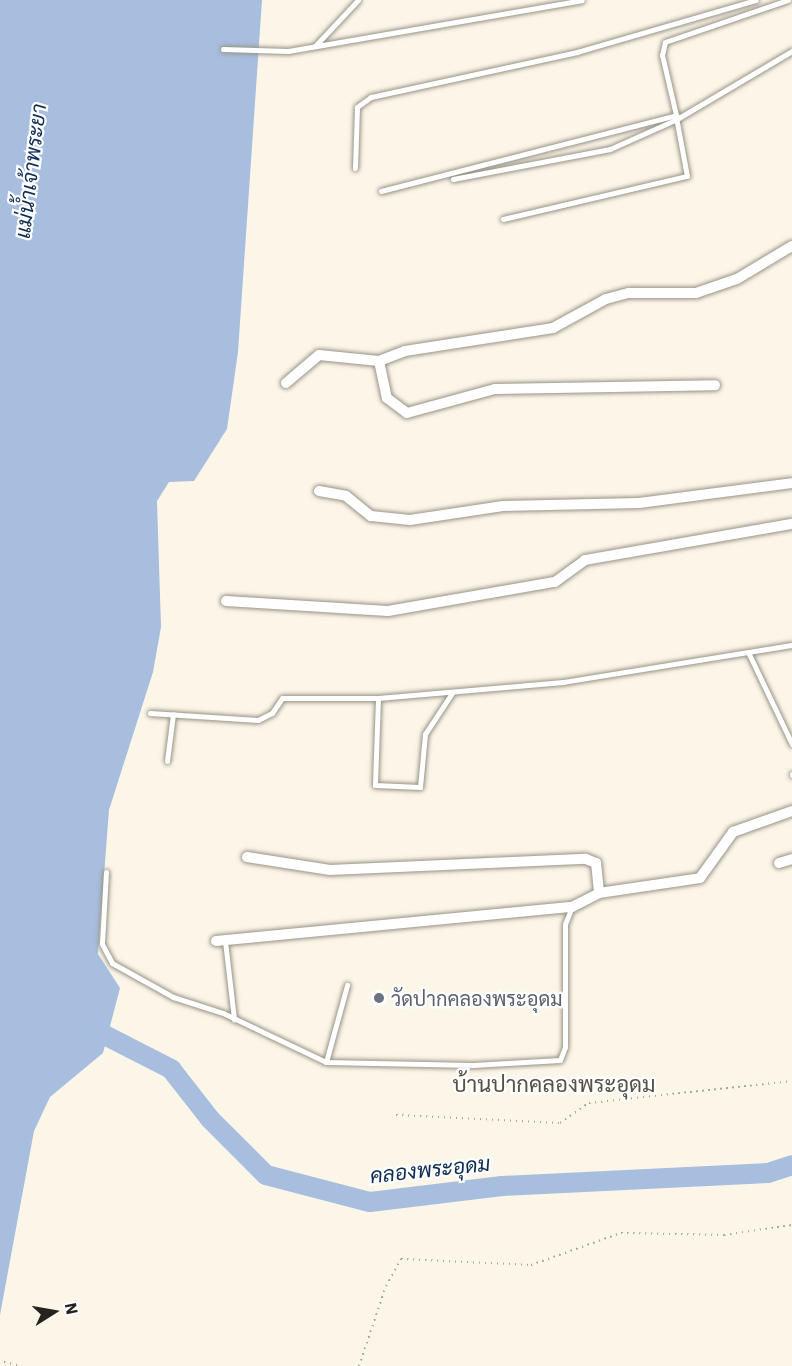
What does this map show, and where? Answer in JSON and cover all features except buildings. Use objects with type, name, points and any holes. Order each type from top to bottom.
[{"type":"street","points":[[286,383],[319,355],[380,362],[405,351],[554,328],[617,296],[705,290],[792,246]]},
{"type":"street","points":[[380,362],[387,398],[408,413],[495,389],[715,386]]},
{"type":"street","points":[[319,491],[346,496],[371,516],[410,520],[503,506],[639,503],[792,483]]},
{"type":"street","points":[[226,602],[388,611],[555,582],[585,560],[792,524]]},
{"type":"street","points":[[221,941],[572,907],[599,893],[700,878],[733,832],[792,811]]},
{"type":"street","points":[[247,856],[330,870],[586,859],[596,863],[599,893]]},
{"type":"street","points":[[779,863],[792,859]]},
{"type":"lane","points":[[315,46],[358,0]]},
{"type":"lane","points":[[223,49],[274,52],[582,0]]},
{"type":"lane","points":[[356,168],[357,107],[371,98],[577,52],[756,0]]},
{"type":"lane","points":[[503,219],[687,176],[662,55],[665,42],[788,0]]},
{"type":"lane","points":[[453,179],[510,165],[588,156],[676,117],[792,51]]},
{"type":"lane","points":[[381,191],[676,117]]},
{"type":"lane","points":[[150,713],[258,720],[272,712],[282,698],[378,698],[563,682],[749,654],[792,645]]},
{"type":"lane","points":[[749,654],[792,744]]},
{"type":"lane","points":[[378,698],[375,785],[420,787],[424,734],[452,693]]},
{"type":"lane","points":[[167,761],[173,714]]},
{"type":"lane","points":[[106,872],[105,956],[173,997],[234,1019],[326,1062],[473,1065],[560,1060],[565,1047],[565,924],[572,907]]},
{"type":"lane","points":[[221,941],[234,1019]]},
{"type":"lane","points":[[326,1062],[347,985]]},
{"type":"path","points":[[396,1115],[560,1123],[589,1103],[792,1081]]},
{"type":"path","points":[[359,1366],[386,1286],[401,1259],[531,1265],[621,1233],[724,1235],[792,1225]]},
{"type":"path","points":[[4,1362],[22,1366]]},
{"type":"water","name":"แม่น้ำเจ้าพระยา","points":[[0,0],[262,0],[238,352],[227,429],[194,481],[169,482],[157,501],[161,627],[153,672],[109,810],[98,954],[120,988],[103,1053],[50,1097],[34,1131],[0,1315]]},
{"type":"waterway","name":"คลองพระอุดม","points":[[85,1025],[171,1069],[210,1119],[266,1175],[370,1202],[502,1186],[768,1173],[792,1165]]},
{"type":"place","name":"วัดปากคลองพระอุดม","points":[[379,998]]},
{"type":"district","name":"บ้านปากคลองพระอุดม","points":[[554,1084]]}]
